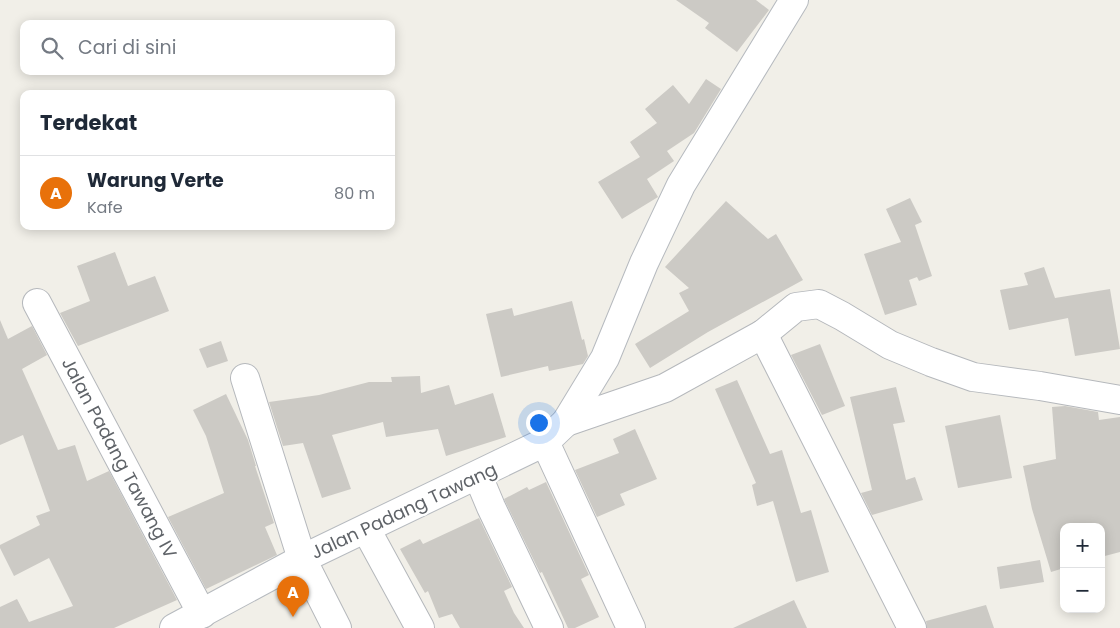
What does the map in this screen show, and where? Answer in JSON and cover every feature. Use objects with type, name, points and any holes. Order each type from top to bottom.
[{"type":"street","points":[[570,417],[605,358],[644,263],[681,185],[794,0]]},
{"type":"street","name":"Jalan Padang Tawang IV","points":[[36,303],[202,614]]},
{"type":"street","points":[[570,417],[665,388],[763,334],[796,307],[819,304],[890,345],[973,377],[1120,400]]},
{"type":"street","points":[[763,334],[912,628]]},
{"type":"street","points":[[244,378],[302,559],[337,628]]},
{"type":"street","name":"Jalan Padang Tawang","points":[[174,628],[302,559],[478,476],[545,442],[570,417]]},
{"type":"street","points":[[545,442],[631,628]]},
{"type":"street","points":[[478,476],[549,628]]},
{"type":"street","points":[[366,529],[420,628]]},
{"type":"building","points":[[676,0],[756,0],[769,10],[737,52],[705,28],[709,23]]},
{"type":"building","points":[[706,79],[721,89],[694,133],[667,151],[674,161],[647,179],[658,197],[622,219],[598,182],[640,157],[630,142],[657,123],[645,109],[673,85],[689,104]]},
{"type":"building","points":[[910,198],[922,222],[915,225],[932,276],[919,281],[917,277],[909,280],[917,305],[885,315],[864,254],[901,242],[886,209]]},
{"type":"building","points":[[726,201],[768,239],[776,234],[803,280],[708,332],[650,368],[635,344],[689,311],[679,293],[689,288],[665,267]]},
{"type":"building","points":[[115,252],[128,286],[155,276],[169,311],[78,346],[60,313],[90,301],[77,266]]},
{"type":"building","points":[[1044,267],[1055,298],[1110,289],[1120,349],[1075,356],[1068,318],[1009,330],[1000,290],[1028,285],[1024,273]]},
{"type":"building","points":[[572,301],[588,356],[583,364],[549,371],[548,366],[501,377],[486,314],[512,308],[514,316]]},
{"type":"building","points":[[0,320],[8,339],[32,326],[47,355],[22,369],[58,450],[75,445],[87,481],[109,471],[177,600],[114,628],[0,628],[0,607],[17,599],[29,622],[73,606],[49,558],[14,576],[0,548],[0,545],[40,525],[36,516],[50,511],[23,435],[0,445]]},
{"type":"building","points":[[221,341],[228,361],[207,368],[199,349]]},
{"type":"building","points":[[820,344],[845,406],[822,415],[791,355]]},
{"type":"building","points":[[420,376],[421,393],[449,385],[455,405],[493,393],[506,437],[446,456],[438,429],[386,437],[383,422],[332,435],[351,489],[322,498],[303,443],[283,446],[269,402],[319,395],[369,382],[392,382],[391,377]]},
{"type":"building","points":[[737,380],[770,454],[782,450],[801,513],[811,510],[829,572],[796,582],[773,501],[757,506],[752,485],[756,483],[715,389]]},
{"type":"building","points":[[896,387],[905,422],[893,424],[906,480],[915,477],[923,500],[872,515],[861,493],[872,490],[850,397]]},
{"type":"building","points":[[226,394],[248,440],[274,523],[265,527],[277,555],[206,589],[168,517],[224,493],[206,436],[193,410]]},
{"type":"building","points":[[1065,406],[1098,412],[1099,420],[1120,417],[1120,552],[1105,556],[1105,523],[1060,523],[1060,569],[1051,572],[1032,509],[1023,466],[1056,459],[1052,407]]},
{"type":"building","points":[[1000,415],[1012,478],[958,488],[945,426]]},
{"type":"building","points":[[635,429],[657,479],[620,494],[625,505],[597,517],[575,470],[619,453],[613,439]]},
{"type":"building","points":[[546,482],[589,575],[581,579],[599,617],[575,628],[568,628],[542,572],[540,573],[504,499],[527,487],[529,490]]},
{"type":"building","points":[[479,518],[512,587],[504,591],[514,613],[524,628],[460,628],[452,614],[439,618],[428,591],[425,593],[400,549],[420,539],[423,544]]},
{"type":"building","points":[[1040,560],[1044,582],[1000,589],[997,567]]},
{"type":"building","points":[[794,600],[807,628],[733,628]]},
{"type":"building","points":[[986,605],[994,628],[927,628],[926,621]]},
{"type":"place","name":"Warung Verte","points":[[293,617]]}]
